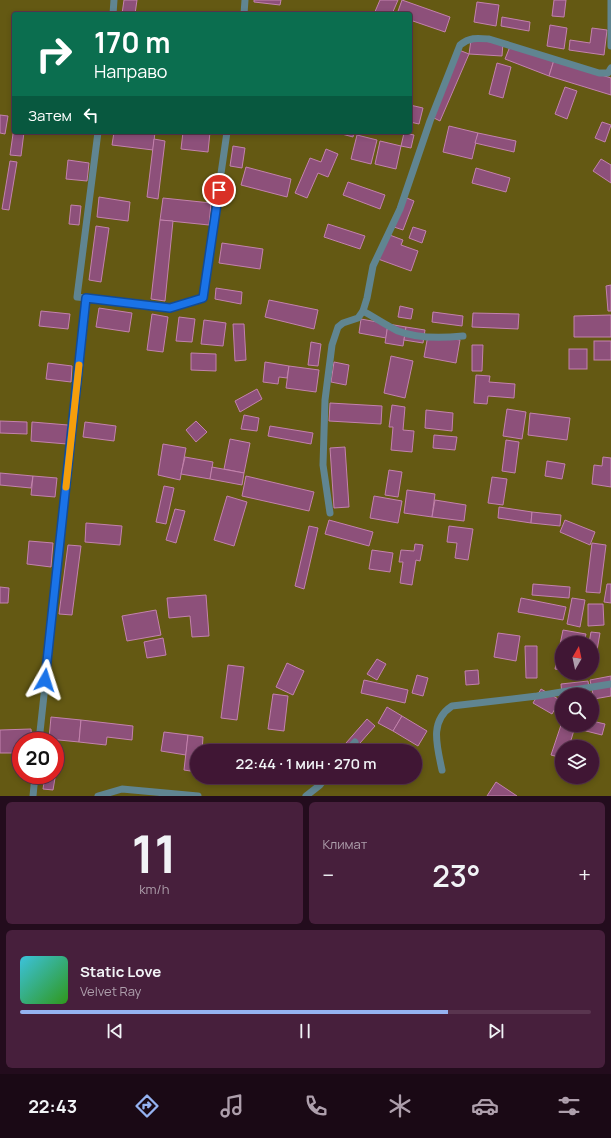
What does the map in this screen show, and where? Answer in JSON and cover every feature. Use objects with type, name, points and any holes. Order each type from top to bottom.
[{"type":"lane","points":[[113,12],[114,0]]},
{"type":"lane","points":[[244,12],[245,0]]},
{"type":"lane","points":[[611,0],[611,46]]},
{"type":"lane","points":[[330,513],[323,465],[325,400],[332,344],[338,327],[343,323],[358,318],[362,311],[367,298],[373,266],[400,209],[430,121],[460,45],[475,37],[489,39],[599,73],[608,73],[611,68]]},
{"type":"lane","points":[[98,134],[77,297],[170,308],[203,298],[227,134]]},
{"type":"lane","points":[[40,732],[86,298]]},
{"type":"lane","points":[[362,311],[399,331],[417,336],[463,336]]},
{"type":"lane","points":[[442,770],[437,743],[438,724],[442,714],[452,706],[537,696],[611,684]]},
{"type":"lane","points":[[33,796],[34,784]]},
{"type":"lane","points":[[306,796],[321,784]]},
{"type":"lane","points":[[98,796],[122,789],[198,796]]},
{"type":"shaded area","points":[[0,0],[611,0],[611,796],[0,796]]},
{"type":"building","points":[[124,0],[137,0],[135,12],[122,12]]},
{"type":"building","points":[[254,0],[281,0],[280,5],[254,2]]},
{"type":"building","points":[[380,0],[398,0],[393,12],[375,12]]},
{"type":"building","points":[[402,0],[450,17],[445,32],[412,21],[412,12],[398,12]]},
{"type":"building","points":[[554,0],[566,0],[564,17],[552,16]]},
{"type":"building","points":[[477,2],[499,5],[496,26],[474,22]]},
{"type":"building","points":[[502,17],[530,22],[529,31],[501,26]]},
{"type":"building","points":[[550,25],[567,28],[564,49],[547,46]]},
{"type":"building","points":[[592,28],[607,30],[604,55],[569,50],[570,40],[590,43]]},
{"type":"building","points":[[471,40],[503,43],[502,56],[469,54]]},
{"type":"building","points":[[511,44],[554,60],[549,76],[505,59]]},
{"type":"building","points":[[459,50],[469,54],[440,121],[430,116]]},
{"type":"building","points":[[554,60],[611,78],[611,95],[549,76]]},
{"type":"building","points":[[497,63],[511,67],[503,98],[489,94]]},
{"type":"building","points":[[565,87],[577,91],[567,119],[555,114]]},
{"type":"building","points":[[412,105],[423,108],[419,124],[412,122]]},
{"type":"building","points":[[0,115],[8,116],[5,134],[0,133]]},
{"type":"building","points":[[602,122],[611,125],[605,142],[595,138]]},
{"type":"building","points":[[449,126],[478,133],[472,159],[443,152]]},
{"type":"building","points":[[478,133],[516,141],[514,152],[475,143]]},
{"type":"building","points":[[13,134],[24,134],[21,156],[10,155]]},
{"type":"building","points":[[114,134],[155,134],[153,150],[112,145]]},
{"type":"building","points":[[183,134],[210,134],[208,152],[181,149]]},
{"type":"building","points":[[342,134],[354,134],[353,137]]},
{"type":"building","points":[[404,134],[414,135],[411,148],[401,146]]},
{"type":"building","points":[[357,135],[377,140],[371,164],[351,159]]},
{"type":"building","points":[[154,139],[165,141],[158,199],[147,197]]},
{"type":"building","points":[[380,141],[401,146],[396,169],[375,164]]},
{"type":"building","points":[[233,146],[245,148],[242,168],[230,166]]},
{"type":"building","points":[[326,149],[338,154],[328,177],[318,173],[307,198],[295,193],[310,158],[321,162]]},
{"type":"building","points":[[601,159],[611,165],[611,183],[593,171]]},
{"type":"building","points":[[68,160],[89,163],[87,181],[66,179]]},
{"type":"building","points":[[10,161],[17,162],[9,210],[2,209]]},
{"type":"building","points":[[246,167],[291,179],[287,197],[241,185]]},
{"type":"building","points":[[476,168],[510,178],[506,192],[472,183]]},
{"type":"building","points":[[348,182],[385,195],[380,209],[343,195]]},
{"type":"building","points":[[402,196],[414,201],[403,230],[391,226]]},
{"type":"building","points":[[99,197],[130,202],[128,221],[97,217]]},
{"type":"building","points":[[163,198],[211,203],[209,225],[160,220]]},
{"type":"building","points":[[71,205],[81,206],[79,225],[69,224]]},
{"type":"building","points":[[160,220],[173,221],[165,301],[151,299]]},
{"type":"building","points":[[328,224],[365,236],[360,249],[324,237]]},
{"type":"building","points":[[96,226],[109,228],[101,282],[89,280]]},
{"type":"building","points":[[413,227],[426,231],[422,243],[409,238]]},
{"type":"building","points":[[387,234],[403,240],[401,245],[418,251],[411,271],[378,259]]},
{"type":"building","points":[[222,243],[263,249],[260,269],[219,263]]},
{"type":"building","points":[[611,285],[611,311],[608,311],[606,286]]},
{"type":"building","points":[[216,288],[242,292],[241,304],[215,299]]},
{"type":"building","points":[[269,300],[318,310],[314,329],[265,317]]},
{"type":"building","points":[[400,306],[413,309],[411,319],[398,317]]},
{"type":"building","points":[[99,308],[132,313],[129,332],[96,327]]},
{"type":"building","points":[[41,311],[70,314],[68,329],[39,326]]},
{"type":"building","points":[[433,312],[463,316],[462,326],[432,322]]},
{"type":"building","points":[[473,313],[519,314],[518,329],[472,327]]},
{"type":"building","points":[[152,314],[168,317],[163,352],[147,350]]},
{"type":"building","points":[[611,315],[611,337],[574,337],[574,316]]},
{"type":"building","points":[[179,317],[195,319],[192,342],[176,341]]},
{"type":"building","points":[[361,319],[388,324],[386,338],[359,333]]},
{"type":"building","points":[[204,320],[226,323],[223,346],[201,344]]},
{"type":"building","points":[[233,324],[244,324],[246,360],[235,361]]},
{"type":"building","points":[[388,324],[406,327],[403,346],[385,343]]},
{"type":"building","points":[[406,327],[425,330],[423,343],[404,340]]},
{"type":"building","points":[[428,335],[460,340],[456,363],[424,357]]},
{"type":"building","points":[[594,341],[611,341],[611,360],[594,360]]},
{"type":"building","points":[[311,342],[321,344],[318,366],[308,365]]},
{"type":"building","points":[[472,345],[483,345],[482,371],[472,371]]},
{"type":"building","points":[[569,349],[587,349],[587,369],[569,369]]},
{"type":"building","points":[[191,353],[216,354],[216,371],[191,370]]},
{"type":"building","points":[[391,356],[413,361],[405,398],[384,393]]},
{"type":"building","points":[[265,362],[289,366],[287,378],[279,377],[278,384],[263,382]]},
{"type":"building","points":[[334,362],[349,365],[346,385],[331,382]]},
{"type":"building","points":[[48,363],[72,366],[71,382],[46,379]]},
{"type":"building","points":[[289,366],[319,370],[316,392],[286,388]]},
{"type":"building","points":[[476,375],[490,376],[489,382],[515,384],[514,398],[488,396],[487,404],[474,403]]},
{"type":"building","points":[[257,389],[262,399],[240,412],[235,401]]},
{"type":"building","points":[[330,403],[382,406],[381,424],[329,421]]},
{"type":"building","points":[[392,405],[405,407],[403,430],[414,431],[412,452],[391,450],[393,427],[389,427]]},
{"type":"building","points":[[507,409],[526,412],[522,439],[503,436]]},
{"type":"building","points":[[426,410],[453,413],[452,431],[425,428]]},
{"type":"building","points":[[530,413],[570,418],[567,440],[528,435]]},
{"type":"building","points":[[244,415],[259,418],[257,431],[241,429]]},
{"type":"building","points":[[0,421],[27,422],[27,434],[0,433]]},
{"type":"building","points":[[196,421],[207,432],[196,442],[186,430]]},
{"type":"building","points":[[32,422],[68,425],[67,444],[31,441]]},
{"type":"building","points":[[85,422],[116,426],[114,441],[83,437]]},
{"type":"building","points":[[270,426],[313,433],[311,444],[268,436]]},
{"type":"building","points":[[434,435],[457,437],[455,450],[433,448]]},
{"type":"building","points":[[230,439],[250,443],[244,473],[224,469]]},
{"type":"building","points":[[506,440],[519,442],[515,473],[502,471]]},
{"type":"building","points":[[163,444],[186,448],[180,480],[158,475]]},
{"type":"building","points":[[345,447],[349,507],[334,508],[330,448]]},
{"type":"building","points":[[185,457],[213,462],[210,479],[181,474]]},
{"type":"building","points":[[603,457],[611,458],[611,487],[592,484],[594,465],[602,466]]},
{"type":"building","points":[[547,461],[565,464],[562,479],[545,476]]},
{"type":"building","points":[[212,467],[244,473],[242,485],[210,479]]},
{"type":"building","points":[[389,470],[402,472],[398,497],[385,495]]},
{"type":"building","points":[[0,473],[33,476],[31,488],[0,485]]},
{"type":"building","points":[[33,476],[57,478],[55,497],[31,495]]},
{"type":"building","points":[[246,476],[314,492],[309,511],[242,496]]},
{"type":"building","points":[[492,477],[507,479],[503,505],[488,503]]},
{"type":"building","points":[[164,486],[174,488],[166,524],[156,522]]},
{"type":"building","points":[[407,490],[435,494],[432,517],[404,513]]},
{"type":"building","points":[[227,496],[247,502],[234,546],[214,540]]},
{"type":"building","points":[[374,496],[402,501],[398,523],[370,518]]},
{"type":"building","points":[[435,500],[466,505],[464,521],[432,517]]},
{"type":"building","points":[[499,507],[532,512],[531,523],[498,518]]},
{"type":"building","points":[[175,509],[185,511],[176,543],[166,540]]},
{"type":"building","points":[[532,512],[561,515],[560,526],[531,523]]},
{"type":"building","points":[[329,520],[373,532],[369,546],[325,534]]},
{"type":"building","points":[[565,520],[595,532],[590,545],[560,532]]},
{"type":"building","points":[[86,523],[122,526],[120,545],[85,542]]},
{"type":"building","points":[[309,526],[318,528],[304,589],[295,586]]},
{"type":"building","points":[[449,526],[473,529],[468,560],[455,558],[457,543],[447,542]]},
{"type":"building","points":[[29,541],[53,543],[51,567],[27,564]]},
{"type":"building","points":[[592,543],[606,545],[600,593],[586,592]]},
{"type":"building","points":[[415,544],[423,545],[420,561],[416,560],[412,585],[400,583],[403,562],[399,562],[401,550],[414,551]]},
{"type":"building","points":[[68,545],[81,546],[72,615],[59,614]]},
{"type":"building","points":[[372,550],[393,553],[390,572],[369,569]]},
{"type":"building","points":[[533,584],[570,587],[569,598],[532,595]]},
{"type":"building","points":[[607,584],[611,584],[611,603],[604,602]]},
{"type":"building","points":[[0,587],[9,588],[8,603],[0,603]]},
{"type":"building","points":[[206,595],[209,636],[192,637],[190,616],[169,618],[167,598]]},
{"type":"building","points":[[521,598],[566,607],[563,620],[518,612]]},
{"type":"building","points":[[572,598],[585,600],[580,627],[567,624]]},
{"type":"building","points":[[588,604],[603,604],[604,625],[588,626]]},
{"type":"building","points":[[156,610],[161,635],[127,641],[122,616]]},
{"type":"building","points":[[563,630],[586,634],[586,636],[562,636]]},
{"type":"building","points":[[591,632],[600,633],[599,639],[599,636],[590,636]]},
{"type":"building","points":[[498,633],[520,636],[516,661],[494,657]]},
{"type":"building","points":[[163,638],[166,655],[147,658],[144,642]]},
{"type":"building","points":[[525,646],[537,646],[537,678],[526,678]]},
{"type":"building","points":[[377,659],[386,664],[377,680],[367,674]]},
{"type":"building","points":[[287,663],[304,671],[293,695],[276,687]]},
{"type":"building","points":[[228,665],[244,667],[237,720],[221,718]]},
{"type":"building","points":[[478,670],[479,684],[466,685],[465,671]]},
{"type":"building","points":[[417,675],[428,678],[423,696],[412,693]]},
{"type":"building","points":[[611,676],[611,696],[599,698],[599,688],[592,688],[590,680],[599,680],[599,678]]},
{"type":"building","points":[[364,680],[408,690],[405,703],[361,693]]},
{"type":"building","points":[[588,681],[589,688],[561,688],[561,684]]},
{"type":"building","points":[[541,689],[555,697],[555,709],[552,714],[533,703]]},
{"type":"building","points":[[273,694],[288,696],[284,731],[268,729]]},
{"type":"building","points":[[387,707],[402,716],[393,731],[378,723]]},
{"type":"building","points":[[402,716],[427,731],[419,744],[415,744],[393,731]]},
{"type":"building","points":[[51,717],[81,720],[79,742],[64,740],[64,732],[50,732]]},
{"type":"building","points":[[367,719],[375,726],[359,744],[345,744]]},
{"type":"building","points":[[81,720],[133,726],[132,740],[107,737],[106,745],[79,742]]},
{"type":"building","points":[[599,723],[605,724],[602,735],[590,732],[599,732]]},
{"type":"building","points":[[31,729],[31,732],[12,732],[12,753],[0,753],[0,730]]},
{"type":"building","points":[[164,732],[188,735],[186,755],[161,751]]},
{"type":"building","points":[[559,732],[573,732],[571,740],[556,740]]},
{"type":"building","points":[[188,735],[203,737],[202,744],[190,744],[190,771],[184,770]]},
{"type":"building","points":[[555,743],[555,756],[551,755]]},
{"type":"building","points":[[496,782],[517,796],[487,796]]},
{"type":"building","points":[[44,784],[54,784],[53,790],[43,789]]},
{"type":"slow traffic","points":[[66,487],[79,365]]},
{"type":"route","points":[[45,680],[86,298],[170,308],[203,298],[214,233],[219,190]]}]
